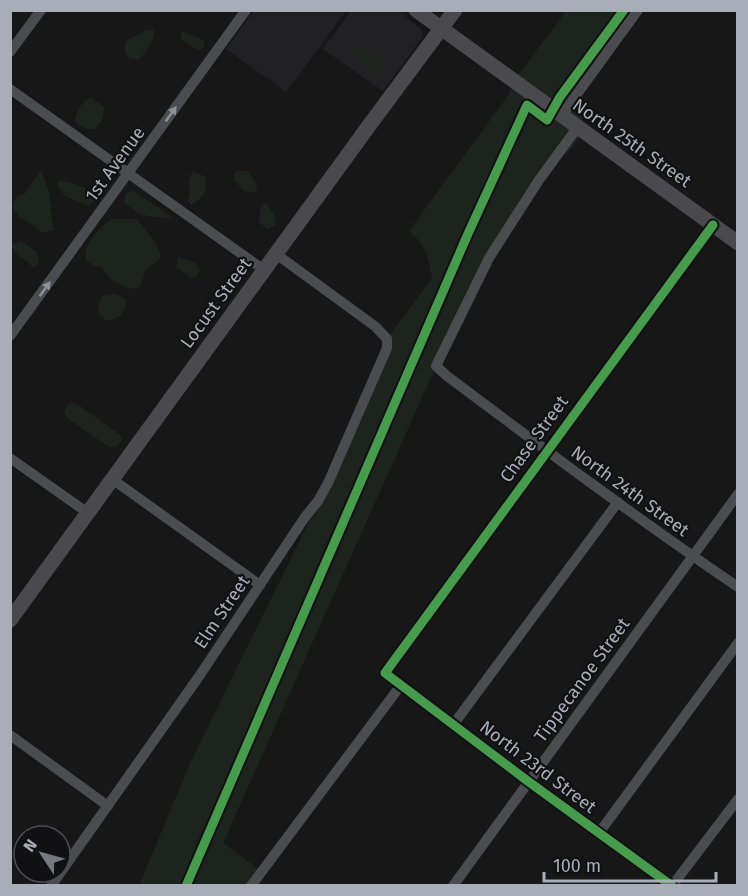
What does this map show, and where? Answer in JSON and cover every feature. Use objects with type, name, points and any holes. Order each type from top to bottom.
[{"type":"street","points":[[10,52],[41,10]]},
{"type":"street","name":"1st Avenue","points":[[10,336],[246,10]]},
{"type":"street","name":"North 25th Street","points":[[417,10],[738,243]]},
{"type":"street","name":"Locust Street","points":[[10,620],[455,10]]},
{"type":"street","points":[[561,116],[638,10]]},
{"type":"street","points":[[10,89],[264,270]]},
{"type":"street","name":"North 24th Street","points":[[577,128],[538,180],[489,258],[436,366],[546,450],[738,587]]},
{"type":"street","name":"Chase Street","points":[[385,674],[546,450],[713,225]]},
{"type":"street","name":"Elm Street","points":[[51,885],[318,501],[387,348],[387,339],[369,321],[276,254]]},
{"type":"street","points":[[10,458],[88,513]]},
{"type":"street","points":[[112,479],[260,585]]},
{"type":"street","name":"Tippecanoe Street","points":[[453,885],[738,494]]},
{"type":"street","points":[[453,725],[618,502]]},
{"type":"street","points":[[599,833],[738,643]]},
{"type":"street","name":"North 23rd Street","points":[[385,674],[672,885]]},
{"type":"street","points":[[251,885],[401,685]]},
{"type":"street","points":[[10,735],[108,806]]},
{"type":"street","points":[[672,885],[738,799]]},
{"type":"shaded area","points":[[254,10],[346,11],[286,92],[226,49]]},
{"type":"shaded area","points":[[351,11],[399,11],[422,30],[423,36],[383,91],[323,49]]},
{"type":"shaded area","points":[[566,11],[638,11],[616,40],[575,106],[582,116],[584,130],[572,148],[539,180],[489,258],[436,366],[223,843],[261,871],[251,885],[139,886],[190,763],[328,483],[387,339],[432,278],[425,252],[419,241],[409,231],[509,94],[518,75]]},
{"type":"shaded area","points":[[146,30],[154,30],[150,46],[139,60],[128,58],[124,50],[127,40]]},
{"type":"shaded area","points":[[182,31],[204,40],[204,47],[198,50],[180,39]]},
{"type":"shaded area","points":[[357,47],[373,56],[380,65],[377,71],[367,68],[358,58]]},
{"type":"shaded area","points":[[91,97],[105,108],[102,120],[95,129],[83,128],[75,120],[80,106]]},
{"type":"shaded area","points":[[41,170],[49,192],[53,230],[43,233],[20,217],[12,207],[16,197],[25,193]]},
{"type":"shaded area","points":[[193,171],[205,177],[206,186],[199,200],[191,205],[188,201],[190,178]]},
{"type":"shaded area","points":[[236,171],[248,171],[257,185],[256,192],[244,191],[233,179]]},
{"type":"shaded area","points":[[59,180],[85,189],[95,201],[88,206],[65,196],[57,186]]},
{"type":"shaded area","points":[[132,190],[172,219],[140,215],[124,202],[125,194]]},
{"type":"shaded area","points":[[265,203],[275,219],[275,226],[267,229],[259,222],[260,208]]},
{"type":"shaded area","points":[[112,219],[136,219],[152,237],[160,252],[161,258],[145,271],[141,285],[136,289],[116,282],[102,267],[94,266],[86,260],[90,242],[98,231]]},
{"type":"shaded area","points":[[21,241],[37,252],[39,262],[34,268],[17,254],[11,245]]},
{"type":"shaded area","points":[[178,258],[196,264],[200,270],[196,277],[191,278],[176,267]]},
{"type":"shaded area","points":[[115,294],[125,298],[127,303],[120,315],[107,321],[100,315],[97,306],[103,296]]},
{"type":"shaded area","points":[[74,402],[120,435],[122,440],[117,446],[109,447],[67,418],[64,412],[67,405]]},
{"type":"cycle path","points":[[186,886],[467,236],[527,105],[547,120],[560,97],[624,10]]},
{"type":"cycle path","points":[[672,886],[385,673],[713,225]]}]
